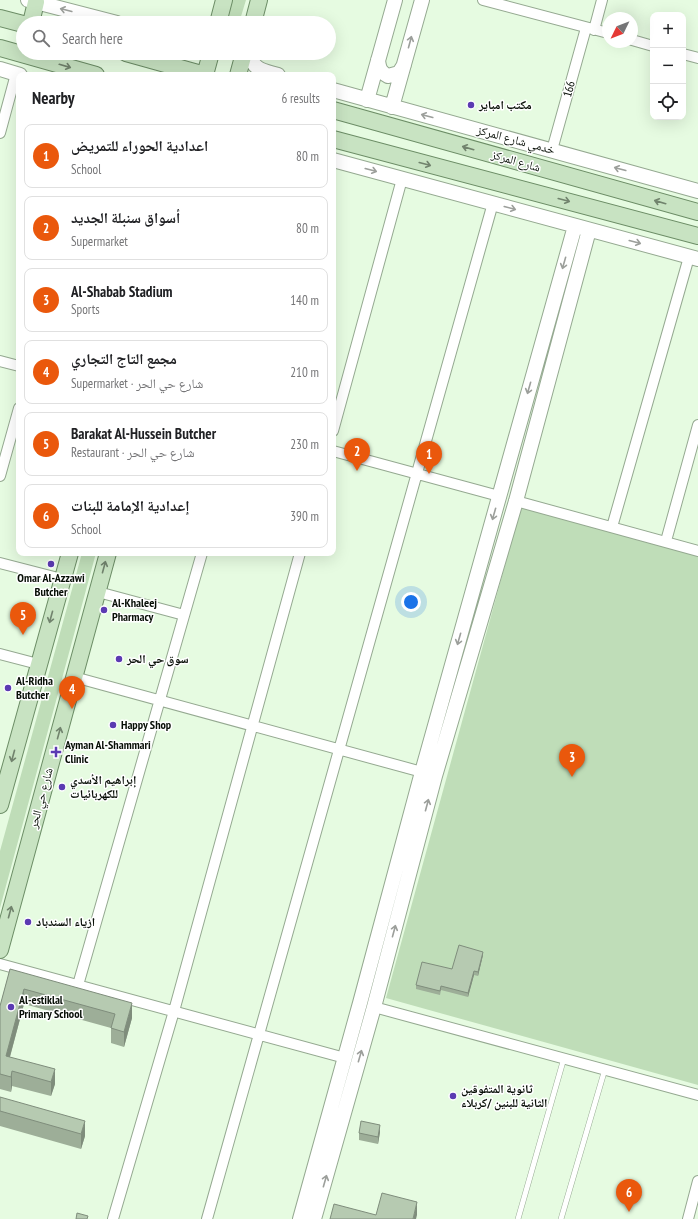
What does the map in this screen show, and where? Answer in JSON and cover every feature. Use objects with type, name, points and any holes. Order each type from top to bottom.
[{"type":"main road","points":[[220,16],[224,0]]},
{"type":"main road","points":[[255,16],[259,0]]},
{"type":"main road","points":[[31,16],[32,1]]},
{"type":"main road","points":[[0,18],[16,22]]},
{"type":"main road","points":[[0,48],[16,52]]},
{"type":"main road","points":[[43,60],[85,72]]},
{"type":"main road","points":[[151,60],[194,72]]},
{"type":"main road","points":[[206,72],[209,60]]},
{"type":"main road","name":"شارع المركز","points":[[336,111],[698,212]]},
{"type":"main road","points":[[336,140],[698,236]]},
{"type":"main road","points":[[0,805],[69,556]]},
{"type":"main road","name":"شارع حي الحر","points":[[0,950],[107,556]]},
{"type":"street","points":[[367,100],[395,0]]},
{"type":"street","points":[[392,107],[422,0]]},
{"type":"street","points":[[483,0],[507,3],[602,32]]},
{"type":"street","name":"166","points":[[552,150],[590,29],[602,0]]},
{"type":"street","points":[[32,1],[91,16]]},
{"type":"street","points":[[638,42],[650,45]]},
{"type":"street","points":[[686,55],[698,58]]},
{"type":"street","points":[[378,60],[380,69],[388,76],[398,73],[404,65]]},
{"type":"street","points":[[243,61],[252,63],[258,70],[266,72]]},
{"type":"street","points":[[0,69],[16,73]]},
{"type":"street","points":[[0,133],[16,81]]},
{"type":"street","name":"خدمي شارع المركز","points":[[336,91],[698,191]]},
{"type":"street","points":[[336,161],[693,258],[612,527]]},
{"type":"street","points":[[336,420],[402,179]]},
{"type":"street","points":[[207,1219],[493,203]]},
{"type":"street","points":[[300,1219],[422,772],[575,226]]},
{"type":"street","points":[[314,1219],[374,1007],[435,776],[516,501],[589,230]]},
{"type":"street","points":[[0,360],[16,365]]},
{"type":"street","points":[[0,476],[16,419]]},
{"type":"street","points":[[666,542],[698,425]]},
{"type":"street","points":[[336,452],[499,496]]},
{"type":"street","points":[[516,501],[698,551]]},
{"type":"street","points":[[78,985],[201,556]]},
{"type":"street","points":[[113,1219],[174,1011],[299,556]]},
{"type":"street","points":[[0,563],[62,579]]},
{"type":"street","points":[[98,592],[184,615]]},
{"type":"street","points":[[0,654],[38,664]]},
{"type":"street","points":[[74,677],[422,772]]},
{"type":"street","points":[[386,906],[400,910]]},
{"type":"street","points":[[0,964],[345,1058]]},
{"type":"street","points":[[374,1007],[698,1095]]},
{"type":"street","points":[[688,1219],[695,1201],[698,1181]]},
{"type":"lane","points":[[518,1219],[564,1058]]},
{"type":"lane","points":[[561,1219],[605,1069]]},
{"type":"green space","points":[[231,0],[246,0],[241,16],[226,16]]},
{"type":"green space","points":[[521,507],[698,556],[698,1085],[386,998]]},
{"type":"green space","points":[[81,556],[95,556],[0,908],[0,851]]},
{"type":"building","points":[[459,945],[483,952],[478,972],[474,971],[468,993],[441,986],[440,991],[416,985],[422,962],[452,969]]},
{"type":"building","points":[[10,969],[132,1003],[124,1032],[111,1028],[115,1014],[24,989],[6,1056],[55,1069],[51,1082],[12,1071],[11,1077],[0,1074],[0,1006]]},
{"type":"building","points":[[0,1097],[85,1121],[81,1134],[0,1111]]},
{"type":"building","points":[[361,1121],[380,1125],[378,1137],[359,1133]]},
{"type":"building","points":[[382,1193],[417,1202],[413,1219],[330,1219],[334,1204],[376,1215]]},
{"type":"building","points":[[77,1213],[88,1216],[87,1219],[76,1219]]},
{"type":"place","name":"مكتب امباير","points":[[471,105]]},
{"type":"place","name":"أسواق سنبلة الجديد","points":[[357,471]]},
{"type":"place","name":"اعدادية الحوراء للتمريض","points":[[429,474]]},
{"type":"place","name":"Omar Al-Azzawi Butcher","points":[[51,564]]},
{"type":"place","name":"Al-Khaleej Pharmacy","points":[[104,610]]},
{"type":"place","name":"Barakat Al-Hussein Butcher","points":[[23,635]]},
{"type":"place","name":"سوق حي الحر","points":[[119,659]]},
{"type":"place","name":"Al-Ridha Butcher","points":[[8,688]]},
{"type":"place","name":"مجمع التاج التجاري","points":[[72,709]]},
{"type":"place","name":"Happy Shop","points":[[113,725]]},
{"type":"place","name":"Ayman Al-Shammari Clinic","points":[[56,752]]},
{"type":"place","name":"Al-Shabab Stadium","points":[[572,777]]},
{"type":"place","name":"إبراهيم الأسدي للكهربائيات","points":[[62,787]]},
{"type":"place","name":"ازياء السندباد","points":[[28,922]]},
{"type":"place","name":"Al-estiklal Primary School","points":[[11,1007]]},
{"type":"place","name":"ثانوية المتفوقين الثانية للبنين /كربلاء","points":[[453,1096]]},
{"type":"place","name":"إعدادية الإمامة للبنات","points":[[629,1212]]}]
